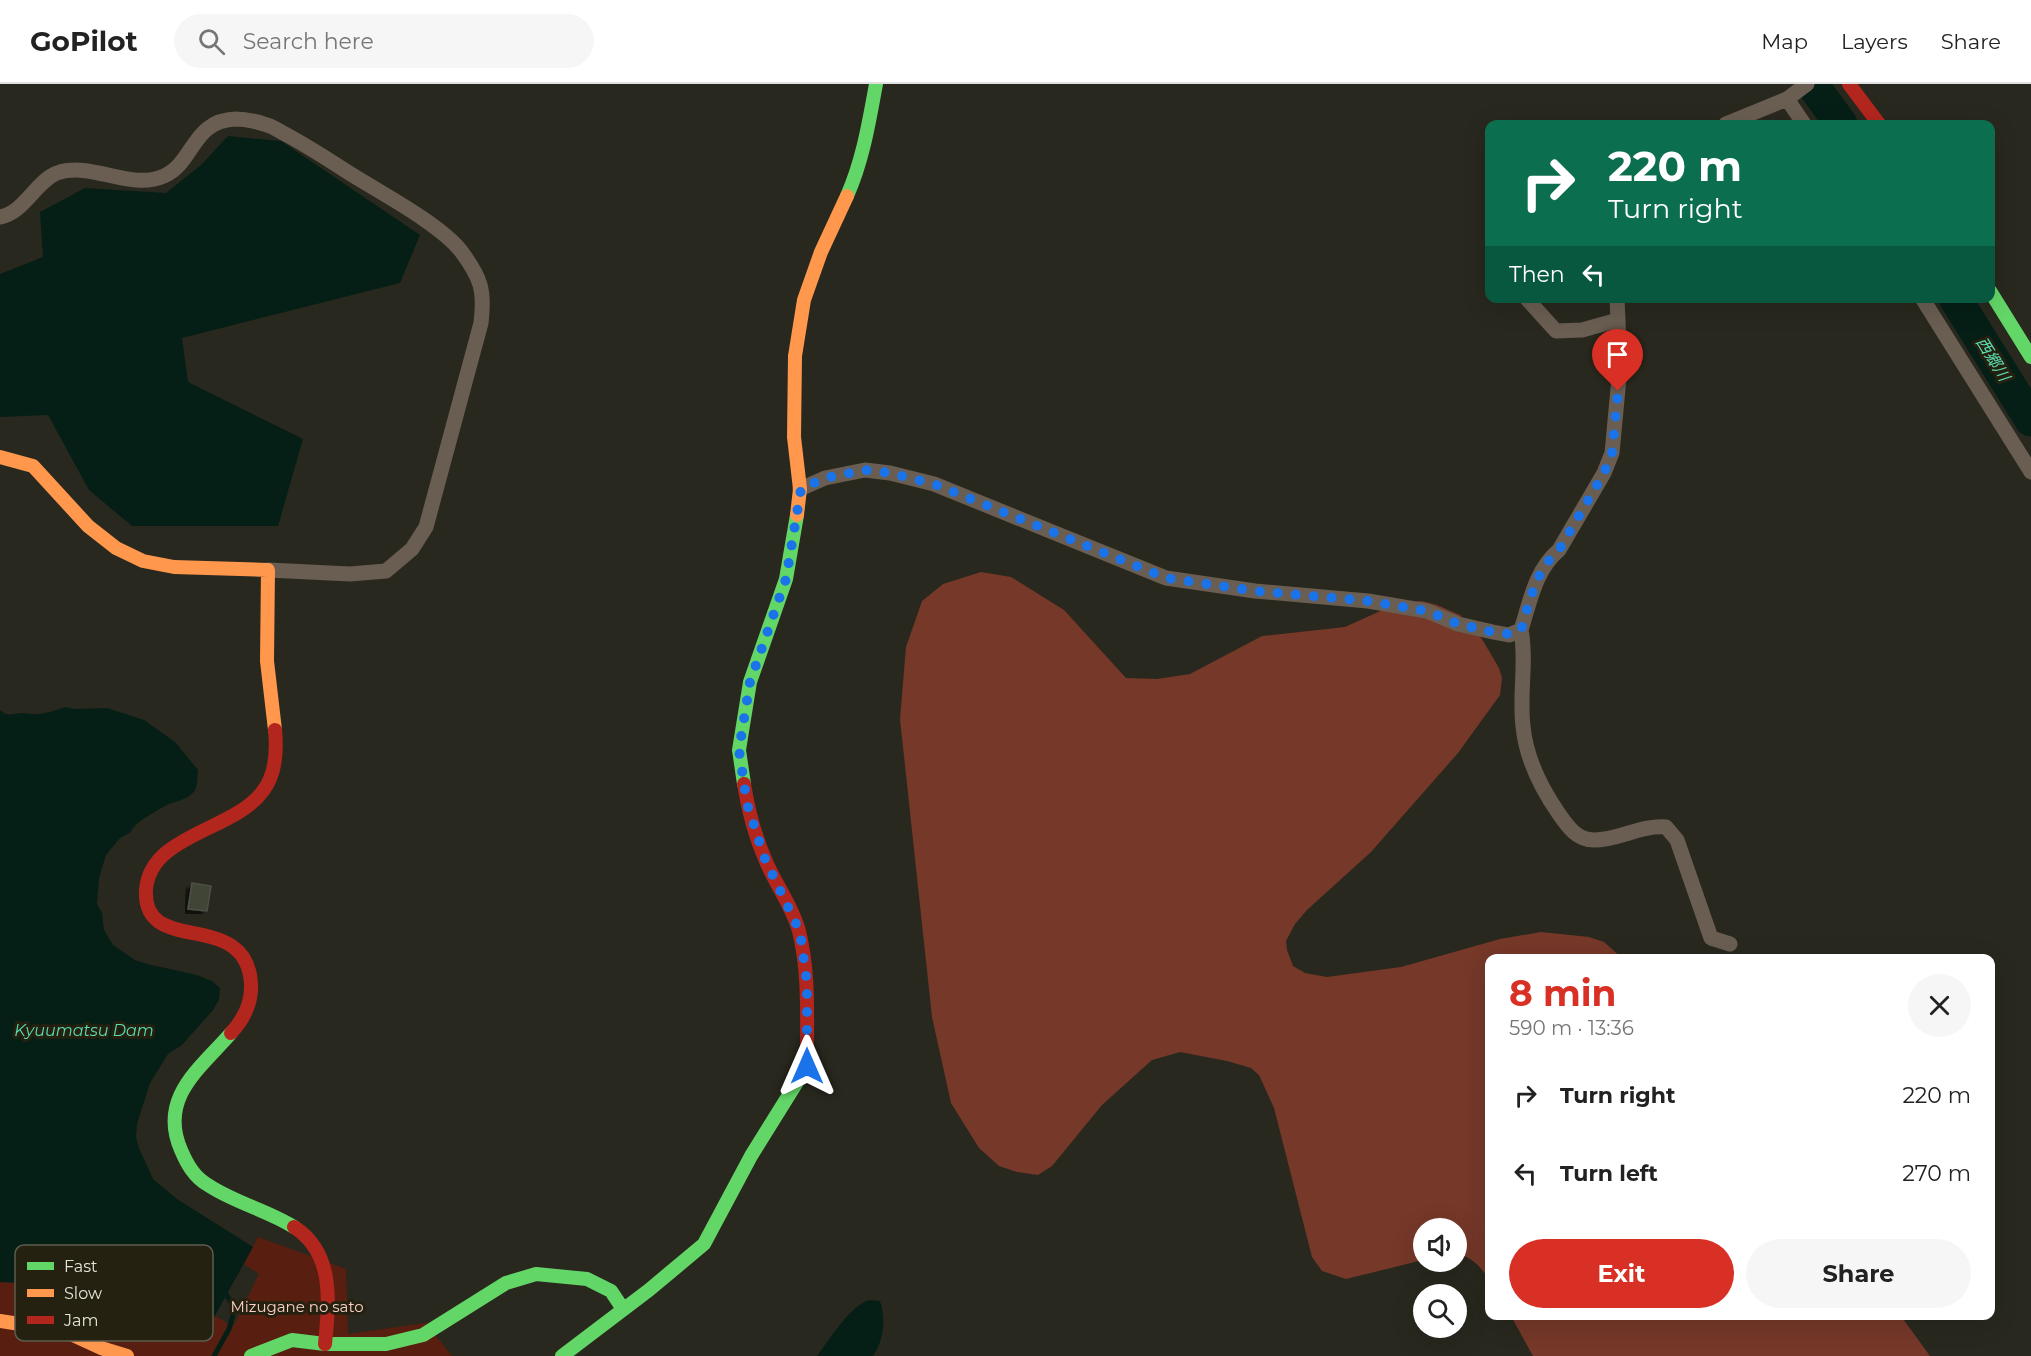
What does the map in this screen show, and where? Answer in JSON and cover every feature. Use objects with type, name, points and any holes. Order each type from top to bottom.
[{"type":"street","points":[[562,1356],[704,1244],[751,1156],[807,1066],[807,983],[800,932],[765,859],[747,804],[739,750],[750,682],[786,579],[801,489],[794,437],[795,356],[804,300],[821,252],[853,182],[867,134],[876,84]]},
{"type":"street","points":[[1736,120],[1789,98],[1808,84]]},
{"type":"street","points":[[1849,84],[1876,120]]},
{"type":"street","points":[[1789,98],[1802,120]]},
{"type":"street","points":[[0,217],[6,216],[24,203],[55,174],[79,170],[146,181],[166,176],[180,164],[200,135],[217,122],[236,119],[268,125],[310,148],[434,227],[460,249],[478,277],[484,299],[481,323],[426,526],[412,549],[386,570],[351,574],[174,567],[143,561],[116,548],[88,526],[33,466],[0,458]]},
{"type":"street","points":[[1995,299],[2031,357]]},
{"type":"street","points":[[1531,303],[1556,331],[1582,330],[1618,320]]},
{"type":"street","points":[[1617,303],[1620,367],[1612,453],[1604,473],[1559,550],[1548,560],[1538,578],[1521,630],[1524,649],[1522,725],[1528,752],[1542,789],[1576,836],[1593,840],[1652,826],[1666,827],[1677,840],[1711,938],[1730,944]]},
{"type":"street","points":[[1925,303],[2031,472]]},
{"type":"street","points":[[801,489],[825,478],[865,470],[890,473],[934,484],[1166,578],[1255,591],[1368,601],[1427,611],[1458,624],[1493,632],[1509,634],[1521,630]]},
{"type":"street","points":[[268,570],[267,664],[278,738],[274,769],[263,792],[242,811],[162,855],[149,872],[146,890],[148,906],[157,921],[170,930],[214,935],[229,942],[242,952],[249,966],[253,982],[252,1001],[247,1015],[195,1071],[183,1088],[176,1115],[175,1137],[184,1162],[214,1191],[272,1214],[304,1231],[311,1239],[318,1250],[328,1283],[325,1344]]},
{"type":"street","points":[[251,1356],[292,1340],[325,1344],[386,1344],[423,1335],[506,1283],[536,1274],[587,1279],[611,1291],[623,1309]]},
{"type":"street","points":[[0,1321],[15,1323]]},
{"type":"street","points":[[85,1341],[127,1356]]},
{"type":"green space","name":"Mizugane no sato","points":[[258,1237],[346,1269],[348,1334],[426,1323],[452,1356],[0,1356],[0,1282],[15,1283],[15,1341],[213,1341],[214,1315],[233,1327],[259,1274],[244,1264]]},
{"type":"shaded area","points":[[981,572],[1011,577],[1064,610],[1126,678],[1157,679],[1190,674],[1262,636],[1345,627],[1398,603],[1422,601],[1437,605],[1460,615],[1482,639],[1499,668],[1502,678],[1500,695],[1458,753],[1371,852],[1307,910],[1295,924],[1286,941],[1293,966],[1305,973],[1327,977],[1401,967],[1500,939],[1541,932],[1589,937],[1604,942],[1618,954],[1485,954],[1485,1274],[1476,1263],[1467,1257],[1467,1218],[1413,1218],[1413,1262],[1346,1279],[1322,1271],[1312,1257],[1274,1108],[1259,1075],[1251,1068],[1227,1061],[1180,1052],[1152,1060],[1102,1105],[1052,1166],[1038,1175],[999,1166],[979,1148],[951,1103],[932,1017],[900,719],[906,647],[922,601],[943,584]]},
{"type":"shaded area","points":[[1513,1320],[1904,1320],[1930,1356],[1533,1356]]},
{"type":"water","points":[[228,136],[281,141],[420,235],[400,283],[182,338],[188,382],[303,439],[278,526],[132,526],[89,490],[48,415],[0,417],[0,274],[43,257],[40,212],[85,188],[166,193],[201,165]]},
{"type":"water","name":"Kyuumatsu Dam","points":[[65,707],[107,708],[144,720],[175,742],[198,770],[195,791],[184,799],[152,813],[131,832],[120,838],[106,855],[99,878],[97,904],[102,913],[104,930],[113,945],[135,960],[197,975],[212,981],[220,988],[219,1000],[213,1010],[182,1045],[168,1054],[150,1083],[137,1124],[136,1137],[153,1179],[177,1199],[253,1247],[213,1319],[213,1245],[15,1245],[15,1283],[0,1282],[0,710],[8,714],[48,712]]},
{"type":"water","points":[[869,1300],[880,1301],[883,1315],[882,1336],[873,1356],[817,1356],[847,1316]]},
{"type":"building","points":[[192,883],[211,886],[207,911],[188,909]]},
{"type":"waterway","name":"西郷川","points":[[1812,84],[1838,120]]},
{"type":"waterway","name":"西郷川","points":[[1958,303],[2031,420]]},
{"type":"waterway","points":[[214,1356],[229,1329],[235,1308],[223,1290]]},
{"type":"traffic: fast","points":[[847,196],[861,155],[876,84]]},
{"type":"traffic: fast","points":[[1995,299],[2031,357]]},
{"type":"traffic: fast","points":[[744,784],[739,750],[750,682],[786,579],[797,515]]},
{"type":"traffic: fast","points":[[231,1033],[196,1071],[179,1099],[175,1114],[175,1131],[181,1150],[192,1170],[203,1182],[229,1197],[294,1227]]},
{"type":"traffic: fast","points":[[562,1356],[649,1290],[704,1244],[751,1156],[807,1066],[807,1055]]},
{"type":"traffic: fast","points":[[251,1356],[292,1340],[325,1344],[386,1344],[423,1335],[506,1283],[536,1274],[587,1279],[611,1291],[623,1309]]},
{"type":"traffic: slow","points":[[797,515],[800,489],[794,437],[795,356],[804,300],[821,252],[847,196]]},
{"type":"traffic: slow","points":[[0,457],[33,466],[88,526],[116,548],[143,561],[174,567],[268,570],[267,661],[275,730]]},
{"type":"traffic: slow","points":[[0,1321],[15,1323]]},
{"type":"traffic: slow","points":[[86,1341],[127,1356]]},
{"type":"traffic: jam","points":[[1849,84],[1876,120]]},
{"type":"traffic: jam","points":[[231,1033],[249,1005],[251,984],[245,961],[232,946],[215,938],[160,923],[149,910],[146,890],[151,871],[162,857],[195,834],[250,804],[263,791],[271,777],[275,762],[275,730]]},
{"type":"traffic: jam","points":[[744,784],[761,850],[799,931],[806,977],[807,1055]]},
{"type":"traffic: jam","points":[[294,1227],[317,1250],[323,1265],[328,1296],[325,1344]]},
{"type":"route","points":[[807,1066],[807,983],[800,932],[765,859],[747,804],[739,750],[750,682],[786,579],[801,489],[825,478],[865,470],[890,473],[934,484],[1166,578],[1255,591],[1368,601],[1427,611],[1458,624],[1509,634],[1521,630],[1538,578],[1548,560],[1559,550],[1604,473],[1612,453],[1618,391]]}]
